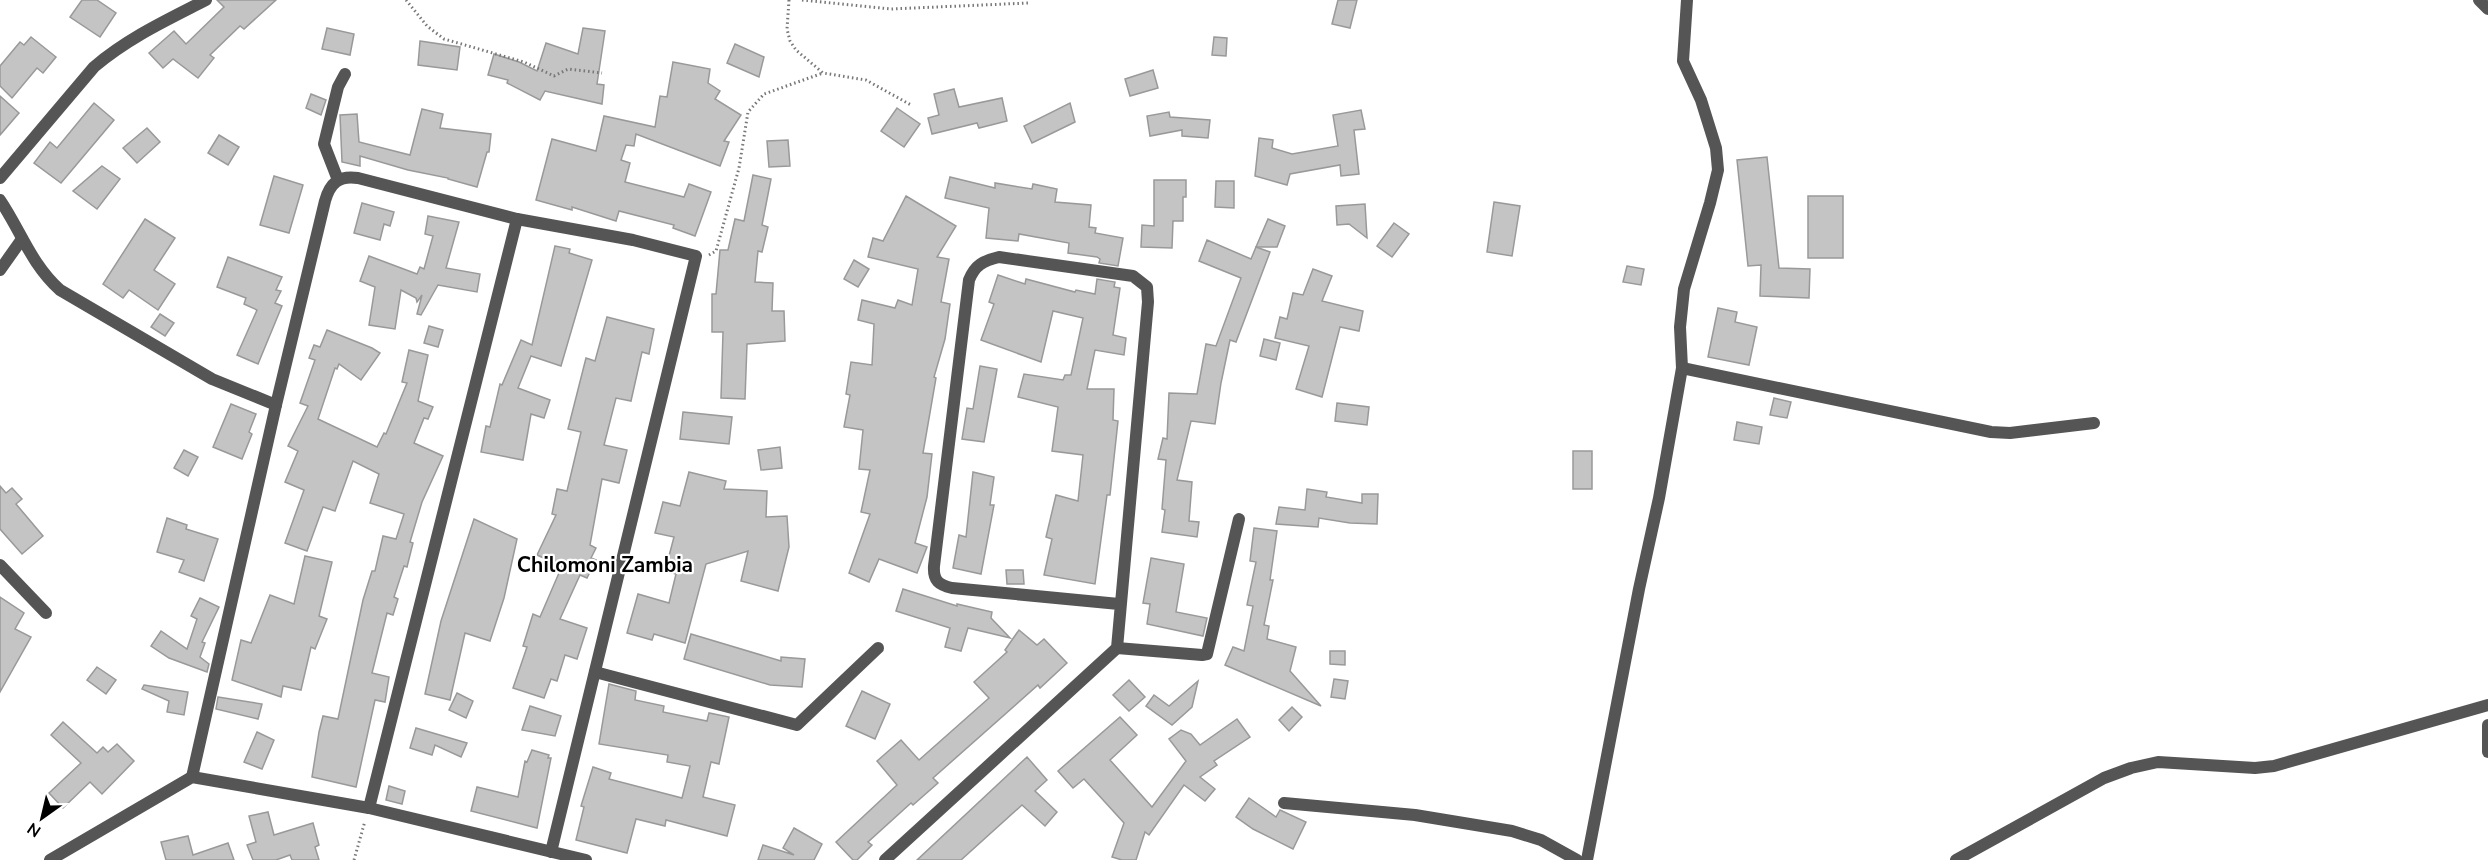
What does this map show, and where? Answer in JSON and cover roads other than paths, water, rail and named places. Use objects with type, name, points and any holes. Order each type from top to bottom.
[{"type":"street","points":[[0,178],[94,67],[135,37],[206,0]]},
{"type":"street","points":[[1587,860],[1639,589],[1659,498],[1682,368],[1680,327],[1684,289],[1718,170],[1716,148],[1701,100],[1683,62],[1687,0]]},
{"type":"street","points":[[2479,0],[2488,9]]},
{"type":"street","points":[[338,180],[324,144],[338,87],[345,74]]},
{"type":"street","points":[[192,777],[276,405],[325,201],[328,191],[338,180],[344,177],[357,178],[517,219],[633,240],[696,256],[551,852]]},
{"type":"street","points":[[0,200],[30,255],[46,277],[60,290],[212,379],[276,405]]},
{"type":"street","points":[[369,808],[517,219]]},
{"type":"street","points":[[0,270],[22,239]]},
{"type":"street","points":[[885,860],[1117,648],[1119,604],[1149,302],[1147,287],[1133,276],[999,257],[986,260],[978,265],[969,280],[934,566],[935,578],[941,585],[952,588],[1119,604]]},
{"type":"street","points":[[1682,368],[1991,432],[2094,423]]},
{"type":"street","points":[[1117,648],[1207,654],[1239,519]]},
{"type":"street","points":[[0,565],[46,612]]},
{"type":"street","points":[[595,672],[798,725],[878,648]]},
{"type":"street","points":[[1956,860],[2104,778],[2132,768],[2158,762],[2255,768],[2274,766],[2488,705]]},
{"type":"street","points":[[2488,725],[2488,753]]},
{"type":"street","points":[[50,860],[192,777],[369,808],[586,860]]},
{"type":"street","points":[[1284,803],[1415,815],[1512,831],[1541,840],[1577,860]]},
{"type":"district","name":"Chilomoni Zambia","points":[[605,565]]}]
